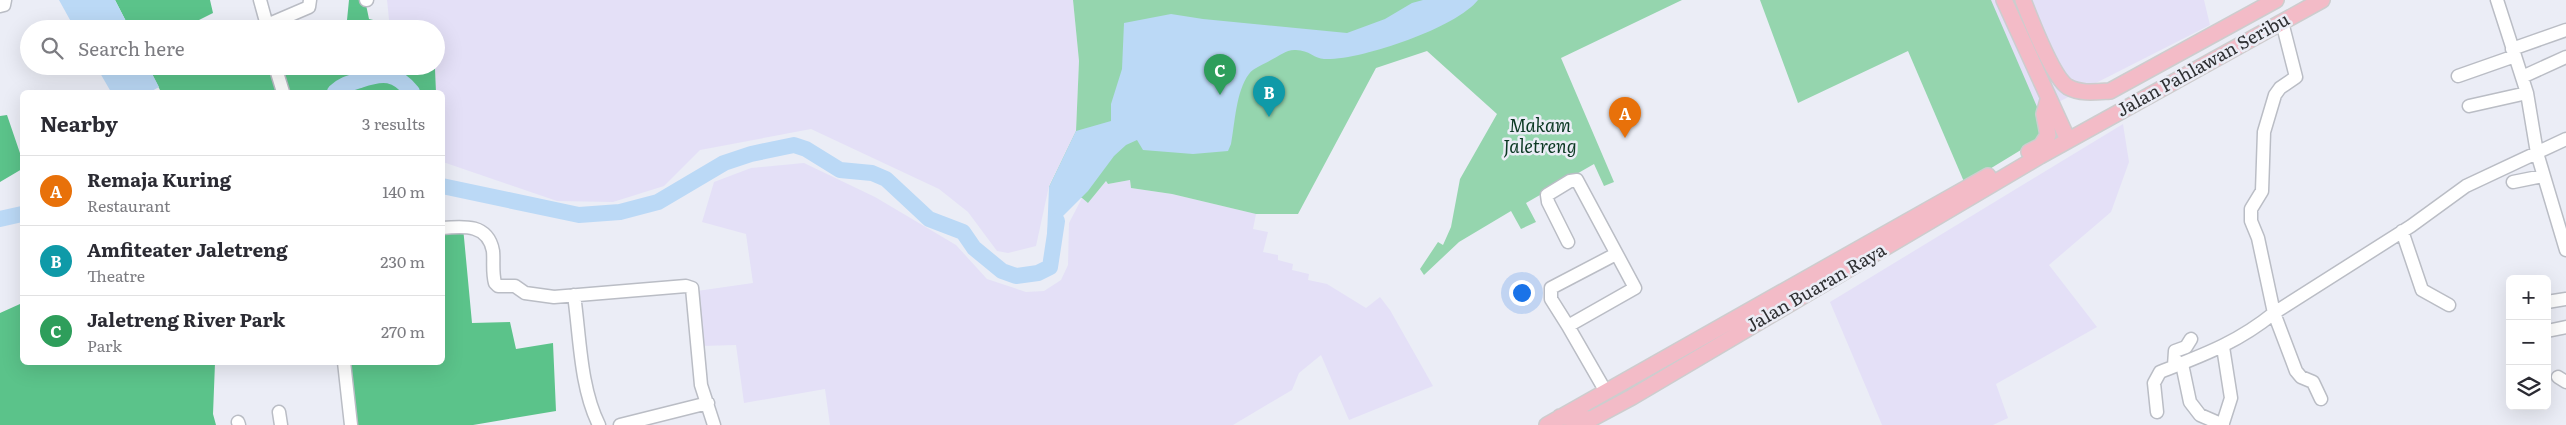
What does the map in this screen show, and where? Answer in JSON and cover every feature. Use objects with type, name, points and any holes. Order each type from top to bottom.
[{"type":"main road","points":[[2004,0],[2048,100],[2068,140]]},
{"type":"main road","name":"Jalan Pahlawan Seribu","points":[[2022,0],[2058,80],[2078,91],[2110,92],[2276,0]]},
{"type":"main road","name":"Jalan Pahlawan Seribu","points":[[2068,140],[2322,0]]},
{"type":"main road","name":"Jalan Buaran Raya","points":[[1554,421],[1591,419],[1632,397],[1993,178],[2040,146],[2048,132],[2044,114],[2048,100]]},
{"type":"main road","name":"Jalan Buaran Raya","points":[[1554,421],[1993,178],[2068,140]]},
{"type":"street","points":[[0,6],[4,5],[5,0]]},
{"type":"street","points":[[260,0],[265,20]]},
{"type":"street","points":[[282,20],[309,7],[310,0]]},
{"type":"street","points":[[2497,0],[2527,93],[2537,153],[2543,176],[2560,214],[2566,250]]},
{"type":"street","points":[[2282,22],[2296,77],[2280,88],[2275,95],[2264,132],[2262,191],[2250,209],[2252,226],[2258,238],[2274,313],[2296,371],[2301,377],[2315,384],[2322,399]]},
{"type":"street","points":[[2458,76],[2566,30]]},
{"type":"street","points":[[2521,74],[2566,57]]},
{"type":"street","points":[[2521,74],[2536,64]]},
{"type":"street","points":[[278,75],[282,90]]},
{"type":"street","points":[[2469,106],[2527,93]]},
{"type":"street","points":[[2157,412],[2155,379],[2160,372],[2223,348],[2252,331],[2274,313],[2402,231],[2466,186],[2504,166],[2566,139]]},
{"type":"street","points":[[2513,182],[2543,176]]},
{"type":"street","points":[[1568,242],[1548,202],[1548,195],[1570,181],[1577,180],[1634,290],[1568,326]]},
{"type":"street","points":[[445,228],[462,226],[480,229],[489,237],[493,251],[493,277],[498,286],[515,286],[525,293],[554,297],[686,286],[692,288],[701,386],[714,425]]},
{"type":"street","points":[[2402,231],[2422,290],[2449,305]]},
{"type":"street","points":[[1606,392],[1551,299],[1551,288],[1616,254]]},
{"type":"street","points":[[574,295],[585,378],[594,415],[599,425]]},
{"type":"street","points":[[2551,301],[2566,299]]},
{"type":"street","points":[[2551,330],[2566,327]]},
{"type":"street","points":[[2191,339],[2186,347],[2175,351],[2190,402],[2195,410],[2207,418],[2223,424],[2231,398],[2223,348]]},
{"type":"street","points":[[344,365],[351,425]]},
{"type":"street","points":[[620,425],[708,404]]},
{"type":"street","points":[[279,412],[281,425]]},
{"type":"shaded area","points":[[387,0],[1073,0],[1079,61],[1076,131],[1049,186],[1036,246],[1008,253],[997,251],[968,212],[939,189],[811,129],[700,150],[664,186],[613,202],[557,201],[445,163],[445,90],[436,90],[435,75],[445,75],[445,20],[389,20]]},
{"type":"shaded area","points":[[1986,0],[2204,0],[2210,25],[2031,116]]},
{"type":"shaded area","points":[[2123,124],[2129,162],[2111,212],[2049,265],[2097,327],[1996,384],[2008,418],[1993,425],[1882,425],[1830,302]]},
{"type":"shaded area","points":[[804,163],[875,197],[956,245],[987,279],[1026,292],[1044,291],[1061,280],[1068,265],[1069,223],[1082,198],[1088,203],[1106,181],[1108,184],[1130,180],[1131,188],[1172,194],[1256,214],[1253,229],[1268,232],[1263,252],[1278,255],[1278,260],[1293,264],[1292,270],[1309,274],[1308,280],[1327,284],[1366,308],[1380,297],[1390,310],[1433,386],[1349,420],[1321,355],[1299,373],[1292,390],[1233,425],[830,425],[825,389],[744,403],[736,345],[701,346],[697,291],[753,283],[746,234],[702,222],[714,182],[751,168]]},
{"type":"green space","points":[[115,0],[210,0],[213,13],[199,20],[125,20]]},
{"type":"green space","points":[[349,0],[365,0],[369,19],[373,20],[347,20]]},
{"type":"green space","name":"Makam Jaletreng","points":[[1073,0],[1682,0],[1561,58],[1614,182],[1604,186],[1594,164],[1526,203],[1536,222],[1521,229],[1511,211],[1459,242],[1424,275],[1420,269],[1438,242],[1443,245],[1451,227],[1460,179],[1497,114],[1427,51],[1376,68],[1298,214],[1256,214],[1172,194],[1131,188],[1130,180],[1108,184],[1106,181],[1088,203],[1082,198],[1049,187],[1076,131],[1079,61]]},
{"type":"green space","points":[[1760,0],[1991,0],[2044,123],[2039,139],[1965,184],[1908,51],[1798,103]]},
{"type":"green space","points":[[152,75],[435,75],[436,90],[160,90]]},
{"type":"green space","points":[[7,115],[20,153],[20,170],[0,182],[0,116]]},
{"type":"green space","points":[[463,227],[472,323],[510,322],[516,349],[553,343],[556,411],[473,425],[348,425],[343,365],[445,365],[445,232]]},
{"type":"green space","points":[[20,304],[20,365],[215,365],[213,414],[216,425],[0,425],[0,313]]},
{"type":"water","points":[[59,0],[115,0],[125,20],[70,20]]},
{"type":"water","points":[[1423,0],[1478,0],[1467,11],[1429,32],[1360,55],[1324,59],[1301,50],[1283,53],[1253,70],[1245,81],[1241,89],[1228,151],[1193,154],[1143,150],[1137,140],[1126,145],[1114,156],[1088,191],[1062,217],[1058,245],[1047,236],[1049,187],[1076,131],[1111,121],[1111,104],[1122,69],[1124,23],[1171,14],[1203,19],[1347,33],[1385,19],[1412,3]]},
{"type":"water","points":[[101,75],[153,75],[159,87],[154,90],[110,90]]},
{"type":"waterway","points":[[338,90],[350,83],[382,75]]},
{"type":"waterway","points":[[382,75],[395,77],[410,90]]},
{"type":"waterway","points":[[445,187],[579,215],[620,212],[658,202],[724,163],[751,154],[794,145],[806,149],[840,170],[872,173],[886,179],[929,219],[963,232],[974,248],[1002,271],[1016,276],[1038,273],[1050,267],[1057,221]]},
{"type":"waterway","points":[[0,219],[20,214]]},
{"type":"place","name":"Jaletreng River Park","points":[[1220,95]]},
{"type":"place","name":"Amfiteater Jaletreng","points":[[1269,117]]},
{"type":"place","name":"Remaja Kuring","points":[[1625,138]]}]
